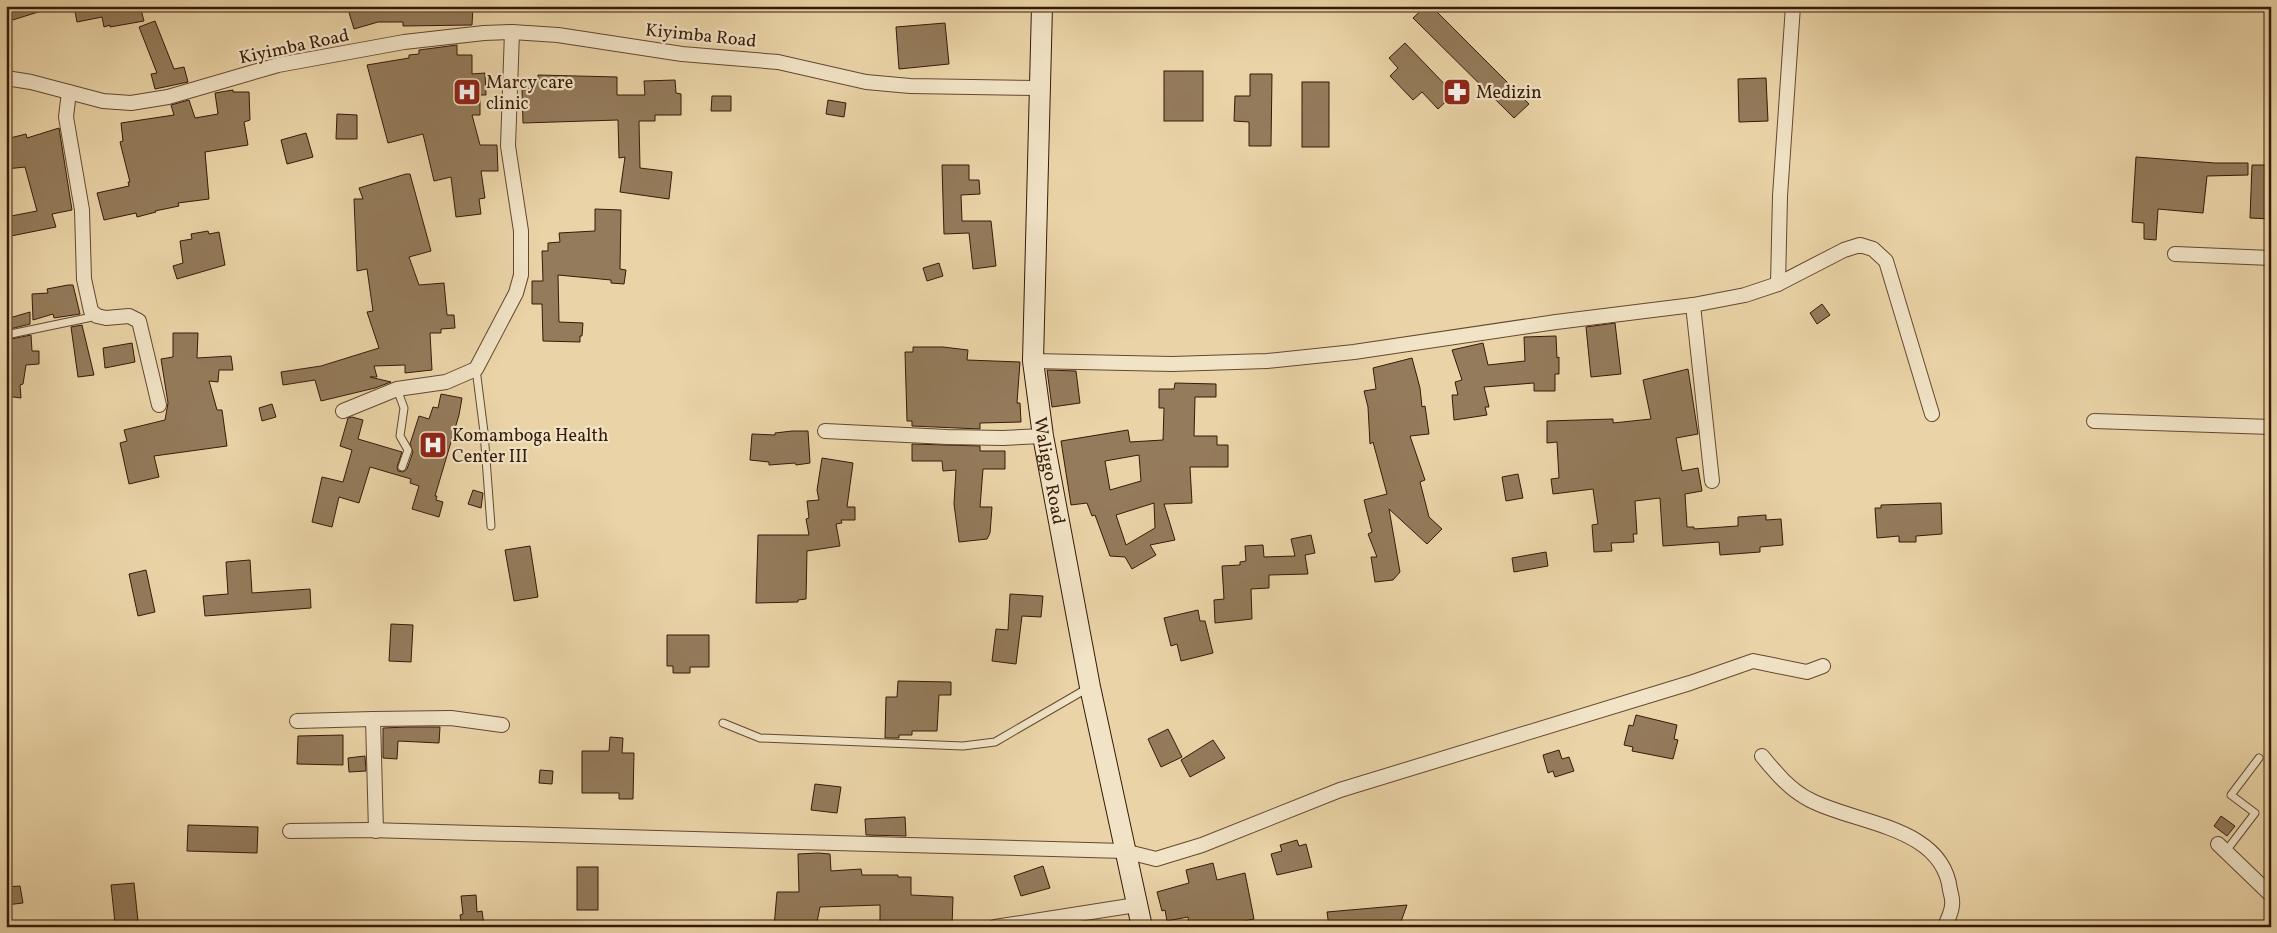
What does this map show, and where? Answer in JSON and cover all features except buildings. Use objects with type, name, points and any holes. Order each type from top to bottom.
[{"type":"street","name":"Waliggo Road","points":[[1042,6],[1033,361],[1043,436],[1090,687],[1142,927]]},
{"type":"street","points":[[1778,284],[1780,196],[1793,6]]},
{"type":"street","name":"Kiyimba Road","points":[[6,78],[69,92],[103,102],[131,104],[168,97],[278,65],[404,42],[484,33],[512,32],[558,35],[682,54],[778,62],[874,82],[910,86],[1040,88]]},
{"type":"street","points":[[343,411],[397,389],[446,382],[476,369],[516,293],[521,275],[521,231],[508,146],[512,32]]},
{"type":"street","points":[[69,92],[66,117],[82,210],[84,279],[91,311],[97,316],[106,318],[129,316],[139,321],[159,405]]},
{"type":"street","points":[[1033,361],[1172,364],[1267,361],[1354,352],[1556,322],[1693,305],[1745,295],[1778,284],[1844,250],[1860,245],[1873,250],[1886,261],[1932,414]]},
{"type":"street","points":[[2175,254],[2271,258]]},
{"type":"street","points":[[1693,305],[1712,481]]},
{"type":"street","points":[[2094,421],[2271,427]]},
{"type":"street","points":[[824,431],[947,438],[1043,436]]},
{"type":"street","points":[[290,831],[376,831],[1124,851],[1156,859],[1202,845],[1340,790],[1690,683],[1753,661],[1772,663],[1807,672],[1823,666]]},
{"type":"street","points":[[297,721],[450,718],[502,725]]},
{"type":"street","points":[[373,719],[376,831]]},
{"type":"street","points":[[1762,756],[1782,779],[1810,800],[1899,832],[1919,842],[1938,858],[1946,870],[1952,905],[1945,927]]},
{"type":"street","points":[[2222,847],[2271,895]]},
{"type":"street","points":[[995,927],[1136,905]]},
{"type":"lane","points":[[6,335],[97,316]]},
{"type":"lane","points":[[476,369],[484,432],[491,526]]},
{"type":"lane","points":[[397,389],[404,408],[400,436],[408,450],[402,467]]},
{"type":"lane","points":[[723,723],[760,738],[963,746],[995,742],[1090,687]]},
{"type":"lane","points":[[2222,847],[2255,813],[2231,795],[2259,758]]},
{"type":"place","name":"Marcy care clinic","points":[[467,92]]},
{"type":"place","name":"Medizin","points":[[1457,92]]},
{"type":"place","name":"Komamboga Health Center III","points":[[433,445]]}]
